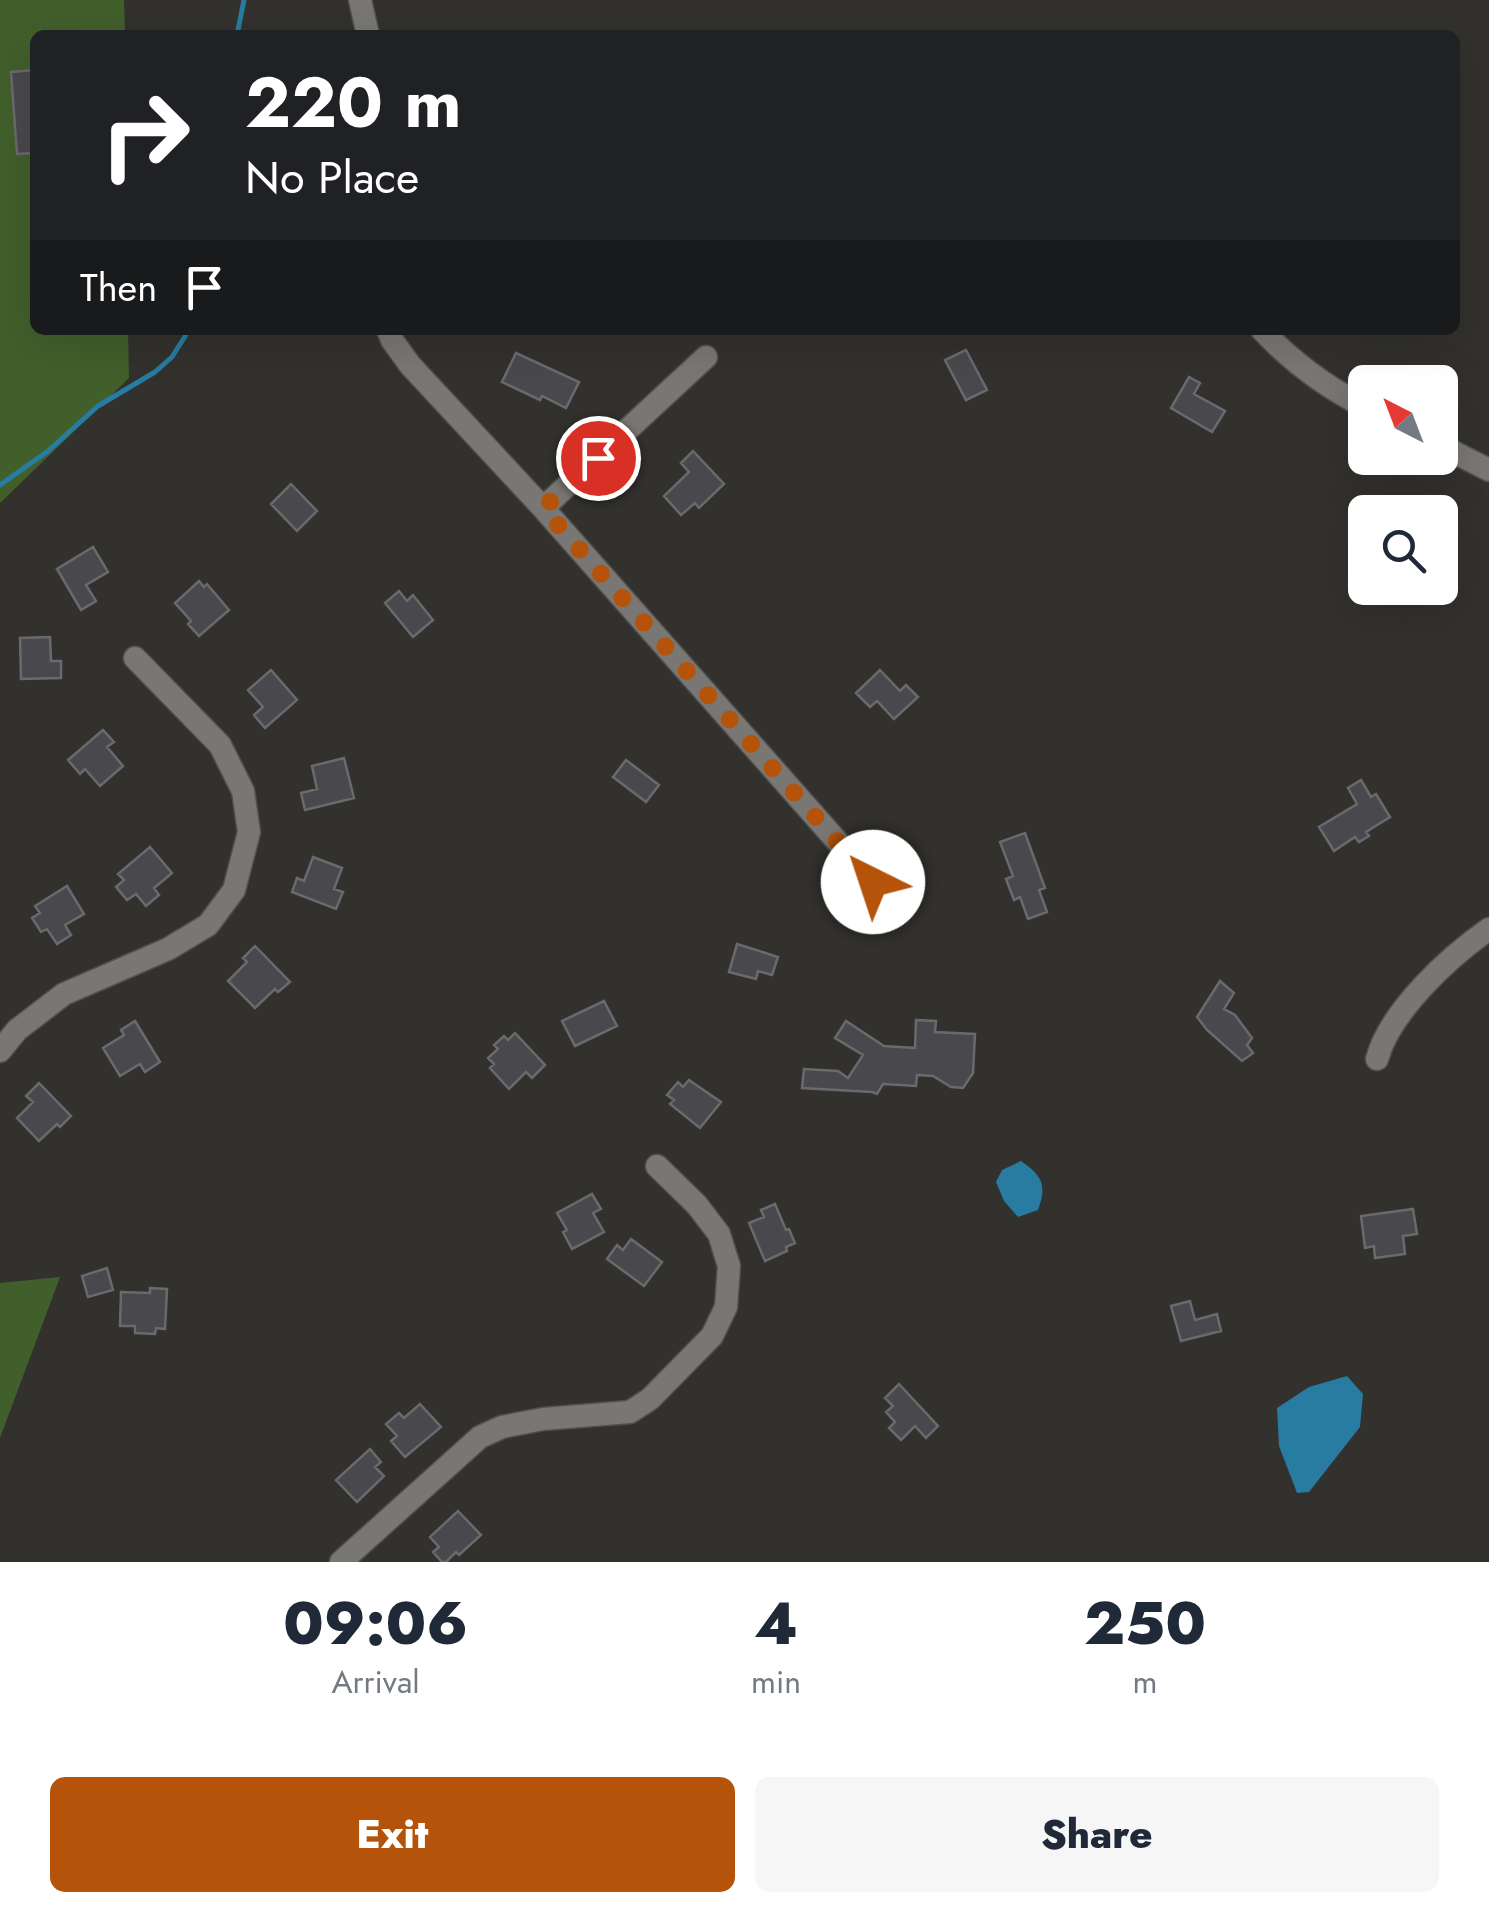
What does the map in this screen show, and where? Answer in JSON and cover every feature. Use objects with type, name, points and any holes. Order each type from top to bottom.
[{"type":"street","points":[[360,0],[367,30]]},
{"type":"street","points":[[390,335],[410,364],[543,508],[889,900]]},
{"type":"street","points":[[1267,335],[1301,367],[1348,397]]},
{"type":"street","points":[[543,508],[706,357]]},
{"type":"street","points":[[1458,454],[1489,470]]},
{"type":"street","points":[[0,1052],[17,1030],[64,994],[168,950],[208,926],[234,890],[249,832],[243,791],[220,744],[134,658]]},
{"type":"street","points":[[1377,1059],[1386,1035],[1426,982],[1460,949],[1489,929]]},
{"type":"street","points":[[341,1562],[480,1438],[502,1428],[542,1419],[630,1412],[650,1400],[712,1336],[726,1306],[729,1266],[719,1234],[657,1166]]},
{"type":"green space","points":[[0,0],[124,0],[125,30],[30,30],[30,335],[128,335],[129,378],[0,503]]},
{"type":"green space","points":[[60,1277],[0,1438],[0,1283]]},
{"type":"water","points":[[1021,1161],[1038,1177],[1042,1194],[1038,1210],[1018,1217],[1004,1201],[996,1182],[1002,1170]]},
{"type":"water","points":[[1347,1376],[1363,1394],[1360,1427],[1309,1492],[1297,1493],[1279,1446],[1277,1408],[1309,1387]]},
{"type":"building","points":[[30,70],[30,153],[17,154],[11,72]]},
{"type":"building","points":[[966,350],[987,390],[966,400],[945,360]]},
{"type":"building","points":[[516,353],[579,382],[566,408],[502,382]]},
{"type":"building","points":[[1189,377],[1200,383],[1194,394],[1225,411],[1212,432],[1171,408]]},
{"type":"building","points":[[693,451],[724,484],[699,508],[695,503],[681,515],[664,496],[689,472],[681,463]]},
{"type":"building","points":[[291,484],[317,511],[297,531],[271,504]]},
{"type":"building","points":[[93,547],[108,572],[86,585],[96,601],[81,610],[57,569]]},
{"type":"building","points":[[199,581],[204,587],[207,584],[229,610],[199,636],[175,603]]},
{"type":"building","points":[[399,591],[407,601],[413,595],[433,620],[413,637],[385,603]]},
{"type":"building","points":[[50,637],[51,661],[61,661],[61,678],[21,679],[20,638]]},
{"type":"building","points":[[271,670],[297,700],[265,728],[254,715],[263,707],[248,690]]},
{"type":"building","points":[[880,670],[900,691],[906,685],[918,697],[894,719],[877,701],[870,707],[856,693]]},
{"type":"building","points":[[103,730],[114,742],[107,747],[123,766],[100,786],[85,769],[80,774],[68,760]]},
{"type":"building","points":[[344,758],[354,798],[305,810],[301,793],[317,789],[312,766]]},
{"type":"building","points":[[626,760],[659,785],[646,802],[613,777]]},
{"type":"building","points":[[1361,780],[1371,797],[1376,794],[1390,817],[1366,832],[1369,836],[1359,842],[1355,837],[1334,851],[1319,827],[1357,804],[1348,788]]},
{"type":"building","points":[[1025,833],[1045,888],[1039,890],[1047,912],[1028,919],[1020,897],[1014,900],[1006,879],[1013,876],[1000,842]]},
{"type":"building","points":[[150,847],[172,873],[154,888],[159,895],[146,906],[136,894],[127,900],[116,887],[124,880],[118,874]]},
{"type":"building","points":[[313,857],[342,868],[334,889],[343,892],[336,909],[292,892],[297,878],[304,881]]},
{"type":"building","points":[[67,886],[84,914],[65,925],[71,935],[57,944],[47,929],[41,932],[32,918],[40,913],[35,906]]},
{"type":"building","points":[[737,944],[778,957],[772,975],[758,971],[756,979],[729,972]]},
{"type":"building","points":[[255,946],[290,982],[278,992],[275,989],[255,1008],[228,981],[247,962],[243,958]]},
{"type":"building","points":[[1220,981],[1234,993],[1224,1009],[1235,1015],[1252,1038],[1247,1045],[1253,1053],[1242,1061],[1197,1017]]},
{"type":"building","points":[[604,1001],[617,1026],[575,1046],[562,1021]]},
{"type":"building","points":[[916,1020],[936,1021],[935,1032],[975,1034],[973,1073],[963,1088],[951,1087],[933,1076],[917,1075],[916,1086],[883,1084],[877,1094],[802,1088],[804,1069],[838,1071],[848,1078],[863,1055],[835,1038],[846,1021],[884,1046],[915,1048]]},
{"type":"building","points":[[135,1021],[160,1062],[145,1072],[140,1064],[120,1076],[103,1048],[124,1035],[121,1030]]},
{"type":"building","points":[[515,1033],[545,1065],[532,1078],[526,1072],[509,1089],[490,1068],[494,1064],[488,1058],[498,1049],[494,1045]]},
{"type":"building","points":[[689,1080],[721,1102],[700,1128],[670,1104],[674,1100],[667,1095],[678,1082],[683,1087]]},
{"type":"building","points":[[39,1083],[71,1116],[39,1141],[17,1118],[33,1102],[26,1096]]},
{"type":"building","points":[[592,1194],[601,1209],[593,1213],[604,1232],[572,1249],[557,1213]]},
{"type":"building","points":[[775,1204],[795,1243],[765,1261],[749,1223],[764,1217],[761,1210]]},
{"type":"building","points":[[1413,1209],[1417,1234],[1403,1236],[1405,1254],[1375,1258],[1374,1246],[1365,1248],[1361,1216]]},
{"type":"building","points":[[631,1239],[662,1262],[644,1286],[607,1259],[617,1245],[623,1250]]},
{"type":"building","points":[[107,1268],[113,1290],[88,1297],[82,1276]]},
{"type":"building","points":[[150,1288],[167,1289],[165,1329],[156,1328],[155,1334],[135,1333],[135,1326],[120,1326],[121,1292],[150,1293]]},
{"type":"building","points":[[1190,1301],[1195,1320],[1217,1314],[1221,1331],[1181,1341],[1171,1306]]},
{"type":"building","points":[[899,1384],[938,1426],[926,1438],[915,1426],[901,1440],[889,1428],[895,1422],[886,1412],[893,1406],[885,1398]]},
{"type":"building","points":[[420,1404],[441,1427],[405,1457],[391,1441],[397,1436],[386,1424],[399,1413],[404,1418]]},
{"type":"building","points":[[370,1449],[381,1462],[375,1467],[384,1476],[357,1502],[336,1480]]},
{"type":"building","points":[[458,1511],[481,1535],[459,1555],[456,1552],[442,1562],[433,1552],[439,1547],[430,1537]]},
{"type":"waterway","points":[[238,30],[244,0]]},
{"type":"waterway","points":[[0,485],[48,451],[98,406],[155,372],[172,357],[186,335]]},
{"type":"route","points":[[598,458],[543,508],[873,882]]}]
